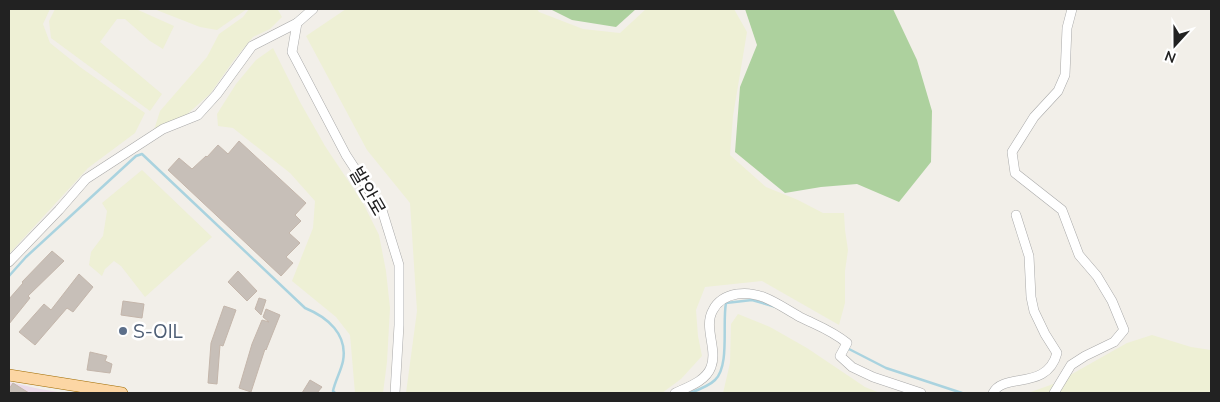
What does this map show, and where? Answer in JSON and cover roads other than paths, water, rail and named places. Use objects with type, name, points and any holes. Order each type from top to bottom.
[{"type":"main road","points":[[9,375],[122,393]]},
{"type":"street","points":[[9,262],[59,210],[86,178],[162,129],[198,115],[217,94],[252,46],[297,24],[313,9]]},
{"type":"street","points":[[1054,393],[1071,366],[1085,356],[1114,342],[1124,330],[1112,300],[1097,276],[1079,255],[1062,210],[1015,173],[1012,152],[1034,117],[1058,91],[1066,75],[1067,28],[1072,9]]},
{"type":"street","name":"발안로","points":[[297,24],[292,52],[346,155],[382,210],[399,265],[399,325],[395,393]]},
{"type":"street","points":[[993,393],[1006,384],[1033,379],[1050,368],[1055,362],[1057,353],[1034,311],[1031,298],[1029,256],[1016,215]]},
{"type":"street","points":[[675,393],[705,376],[711,368],[714,354],[710,321],[712,312],[718,303],[727,296],[754,293],[833,332],[847,343],[840,356],[852,367],[873,377],[921,393]]},
{"type":"waterway","points":[[9,276],[26,257],[136,156],[142,154],[305,308],[321,316],[334,328],[339,335],[344,351],[342,365],[333,391],[335,393]]},
{"type":"waterway","points":[[690,393],[710,384],[720,373],[724,355],[726,303],[752,300],[776,307]]},
{"type":"waterway","points":[[847,348],[886,368],[962,393]]},
{"type":"place","name":"S-OIL","points":[[123,331]]}]
